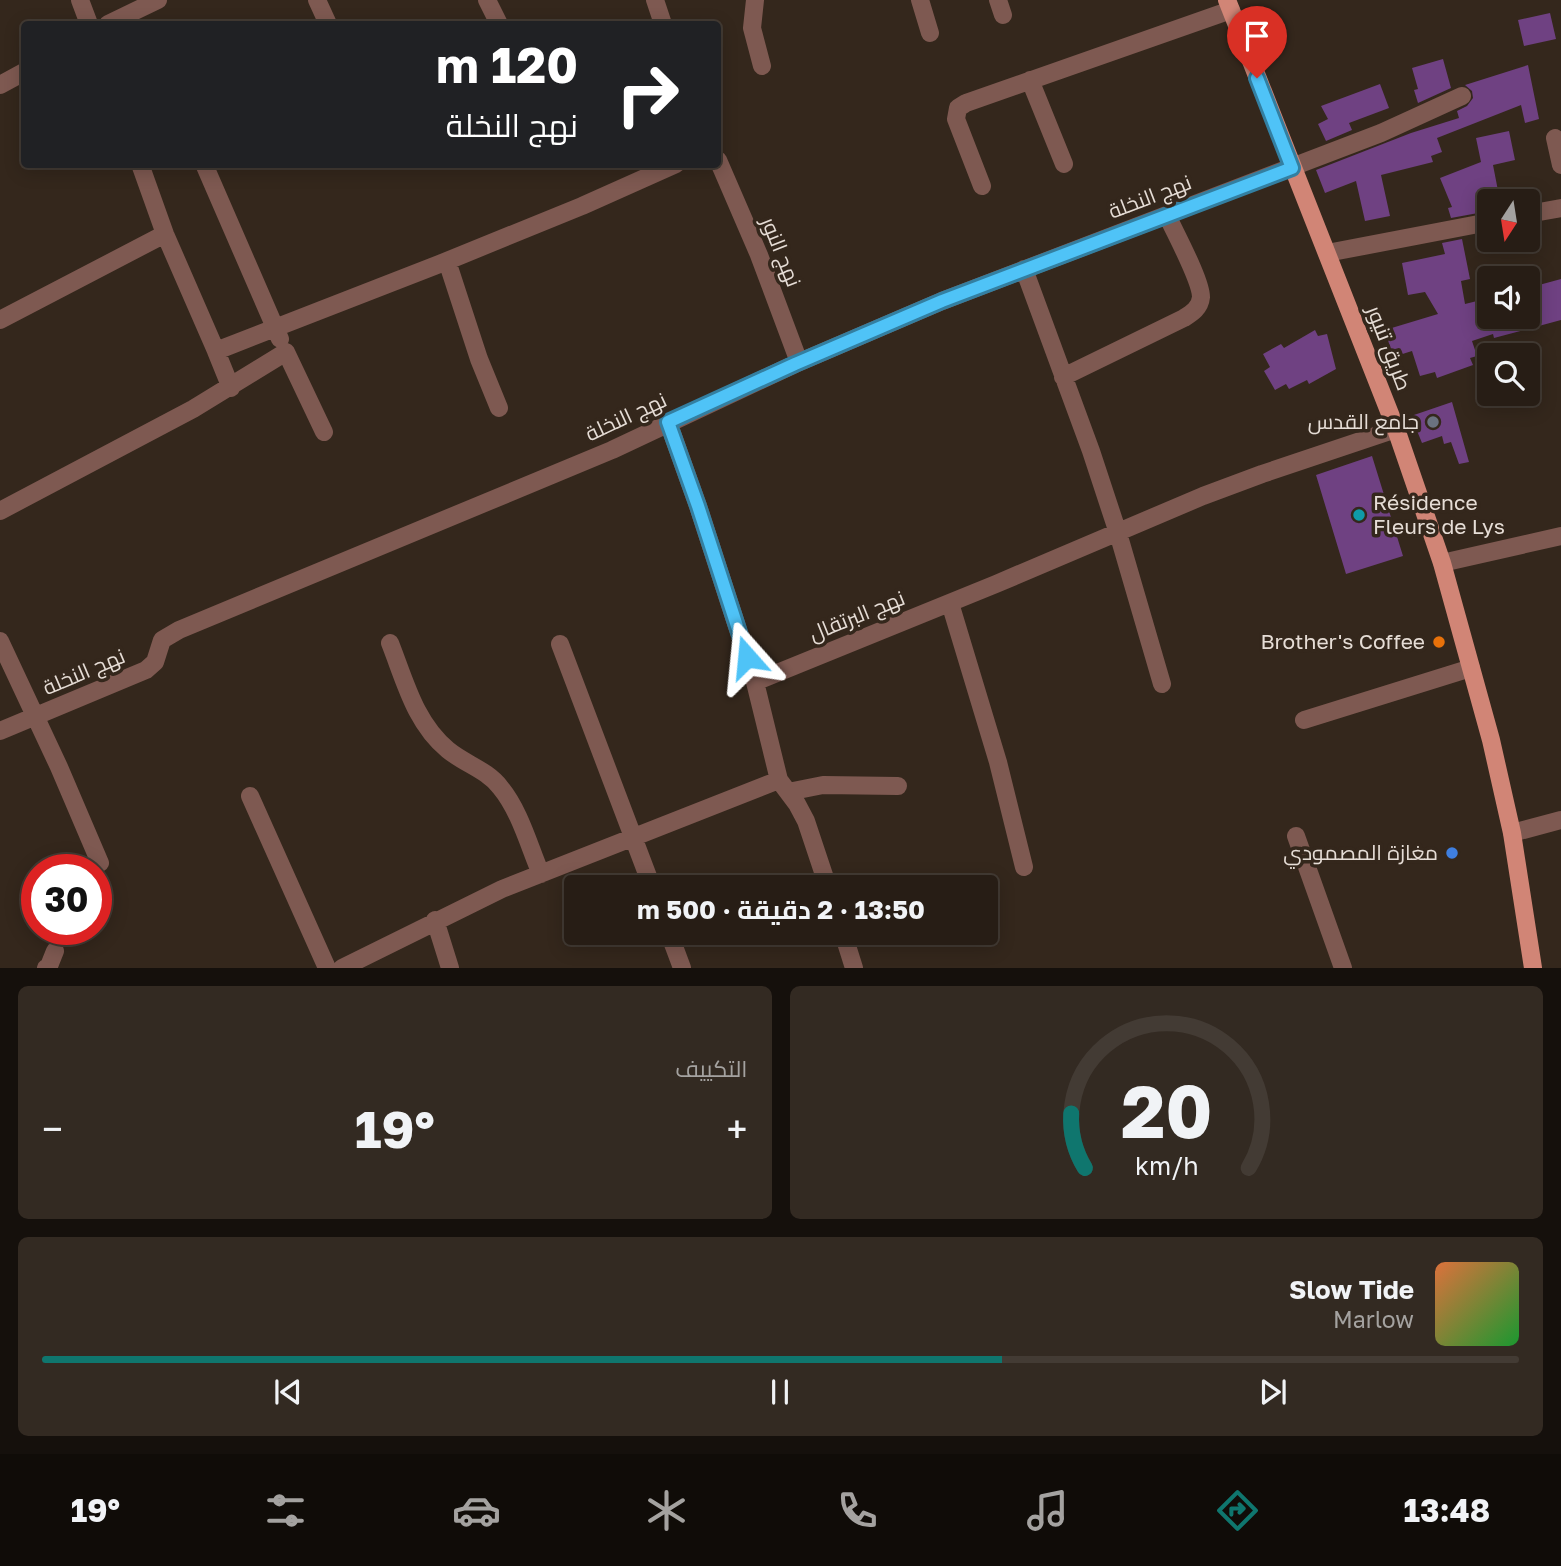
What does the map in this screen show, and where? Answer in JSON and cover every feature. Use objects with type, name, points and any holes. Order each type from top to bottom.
[{"type":"main road","name":"طريق تنيور","points":[[1229,5],[1396,429],[1443,563],[1512,833],[1533,968]]},
{"type":"street","points":[[80,0],[88,21]]},
{"type":"street","points":[[123,21],[142,17],[158,0]]},
{"type":"street","points":[[317,0],[327,21]]},
{"type":"street","points":[[487,0],[498,21]]},
{"type":"street","points":[[655,0],[657,21]]},
{"type":"street","points":[[755,0],[752,28],[762,66]]},
{"type":"street","points":[[920,0],[930,33]]},
{"type":"street","points":[[982,186],[956,119],[958,108],[1229,5]]},
{"type":"street","points":[[0,85],[21,74]]},
{"type":"street","points":[[1030,80],[1064,164]]},
{"type":"street","name":"نهج النخلة","points":[[0,731],[146,670],[155,662],[162,640],[179,630],[600,455],[799,362],[942,301],[1381,133],[1462,96]]},
{"type":"street","points":[[1555,138],[1561,165]]},
{"type":"street","name":"نهج النور","points":[[721,167],[759,255],[799,362]]},
{"type":"street","points":[[141,168],[165,234],[231,388]]},
{"type":"street","points":[[206,168],[275,329],[324,432]]},
{"type":"street","points":[[216,351],[447,261],[668,168]]},
{"type":"street","points":[[1540,212],[1561,208]]},
{"type":"street","points":[[1063,377],[1184,318],[1193,313],[1199,305],[1201,296],[1197,282],[1167,215]]},
{"type":"street","points":[[1327,253],[1477,224]]},
{"type":"street","points":[[0,320],[165,234]]},
{"type":"street","points":[[447,261],[479,359],[499,408]]},
{"type":"street","points":[[1024,269],[1118,533],[1162,684]]},
{"type":"street","points":[[0,512],[231,388],[286,352]]},
{"type":"street","points":[[668,422],[755,682],[783,786],[806,821],[824,875]]},
{"type":"street","name":"نهج البرتقال","points":[[755,682],[1262,474],[1396,429]]},
{"type":"street","points":[[1443,563],[1561,536]]},
{"type":"street","points":[[950,603],[998,762],[1024,867]]},
{"type":"street","points":[[0,641],[96,854]]},
{"type":"street","points":[[390,643],[425,726],[449,751],[487,774],[500,787],[512,806],[541,874]]},
{"type":"street","points":[[560,644],[648,875]]},
{"type":"street","points":[[1304,720],[1472,668]]},
{"type":"street","points":[[342,968],[502,889],[783,786],[898,786]]},
{"type":"street","points":[[250,796],[327,968]]},
{"type":"street","points":[[1512,833],[1561,820]]},
{"type":"street","points":[[1296,836],[1343,968]]},
{"type":"street","points":[[435,920],[450,968]]},
{"type":"street","points":[[673,945],[682,968]]},
{"type":"street","points":[[846,945],[854,968]]},
{"type":"street","points":[[46,968],[55,951]]},
{"type":"building","points":[[1550,13],[1556,39],[1524,46],[1518,20]]},
{"type":"building","points":[[1443,59],[1451,88],[1418,103],[1414,90],[1418,89],[1412,68]]},
{"type":"building","points":[[1528,65],[1539,119],[1525,123],[1521,105],[1437,138],[1442,152],[1431,156],[1433,162],[1381,175],[1390,216],[1365,221],[1356,181],[1325,193],[1316,170],[1411,133],[1459,118],[1457,111],[1467,106],[1473,98],[1472,91],[1465,85]]},
{"type":"building","points":[[1380,84],[1389,108],[1349,123],[1352,130],[1326,141],[1318,124],[1328,119],[1321,106]]},
{"type":"building","points":[[1509,131],[1515,160],[1493,165],[1498,189],[1477,189],[1477,213],[1451,218],[1448,208],[1452,207],[1440,178],[1481,162],[1476,138]]},
{"type":"building","points":[[1462,239],[1470,279],[1461,281],[1465,304],[1477,301],[1477,329],[1528,329],[1494,338],[1493,334],[1472,341],[1477,356],[1470,358],[1473,365],[1437,378],[1435,372],[1420,376],[1412,351],[1393,357],[1385,330],[1438,314],[1425,292],[1408,295],[1402,263],[1445,254],[1442,243]]},
{"type":"building","points":[[1561,279],[1561,320],[1540,326],[1540,285]]},
{"type":"building","points":[[1315,330],[1318,336],[1327,334],[1336,369],[1309,384],[1307,380],[1289,389],[1286,384],[1275,390],[1264,371],[1270,367],[1263,354],[1281,344],[1284,348]]},
{"type":"building","points":[[1452,402],[1469,462],[1459,464],[1451,442],[1444,444],[1442,436],[1422,443],[1411,416]]},
{"type":"building","name":"Résidence Fleurs de Lys","points":[[1372,456],[1403,556],[1346,574],[1316,475]]},
{"type":"place","name":"جامع القدس","points":[[1433,422]]},
{"type":"place","name":"Résidence Fleurs de Lys","points":[[1359,515]]},
{"type":"place","name":"Brother's Coffee","points":[[1439,642]]},
{"type":"place","name":"مغازة المصمودي","points":[[1452,853]]},
{"type":"route","points":[[747,657],[668,422],[942,301],[1292,168],[1257,78]]}]
